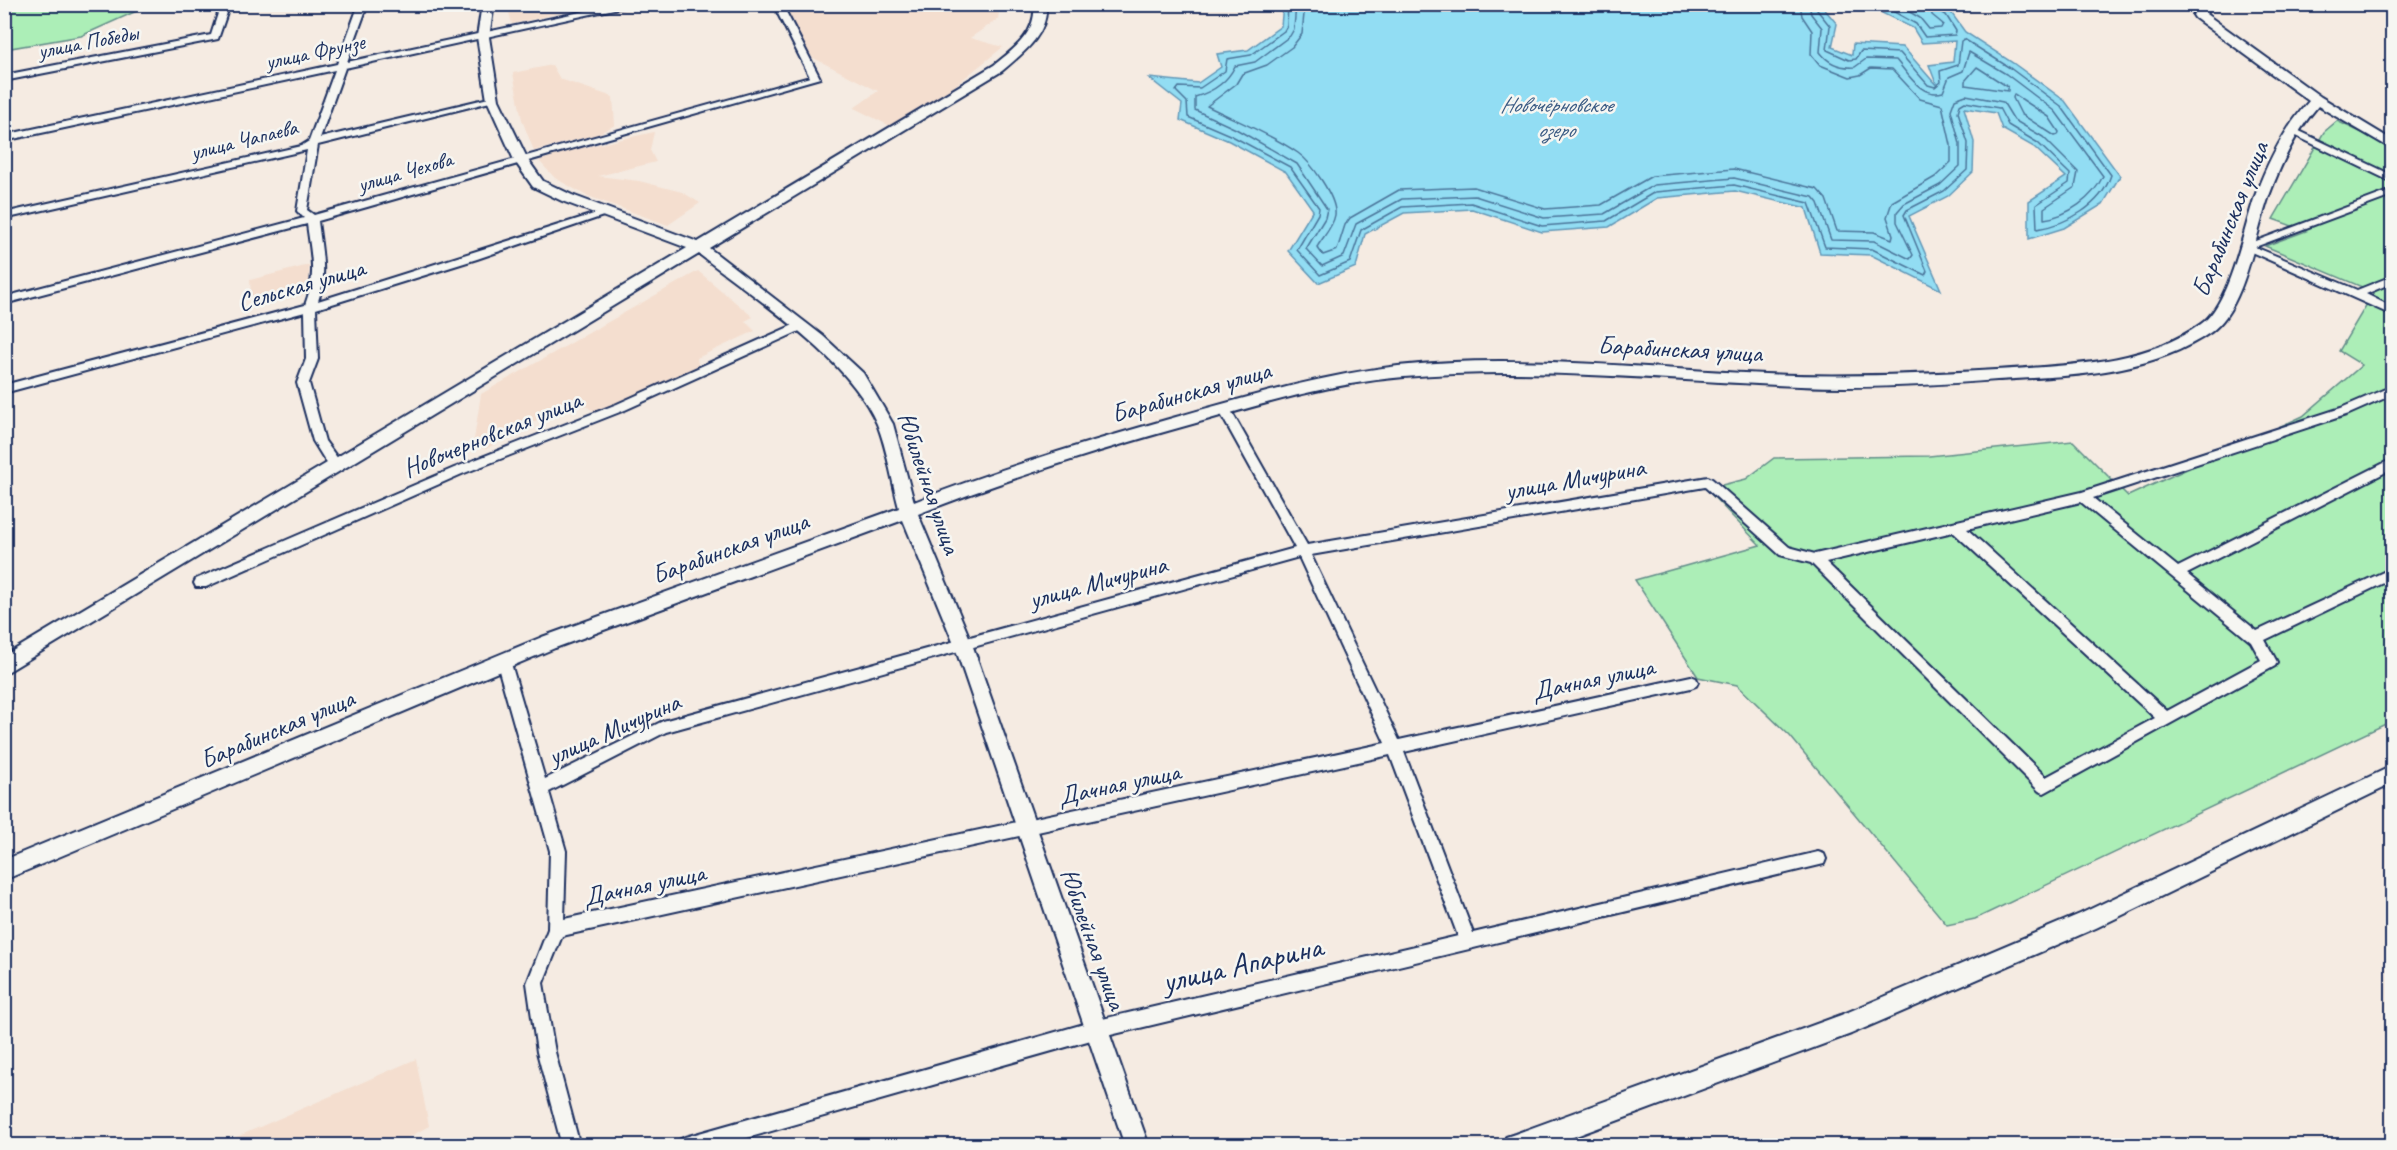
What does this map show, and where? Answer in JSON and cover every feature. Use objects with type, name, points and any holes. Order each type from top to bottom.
[{"type":"street","name":"улица Победы","points":[[4,78],[215,37],[226,4]]},
{"type":"street","points":[[338,466],[330,459],[319,441],[303,383],[312,359],[310,307],[318,286],[312,219],[302,211],[313,143],[364,4]]},
{"type":"street","name":"Юбилейная улица","points":[[488,4],[483,37],[493,100],[521,160],[538,184],[567,198],[700,248],[800,326],[856,376],[885,424],[908,511],[963,644],[1137,1146]]},
{"type":"street","name":"улица Фрунзе","points":[[4,138],[633,4]]},
{"type":"street","name":"улица Чехова","points":[[4,301],[312,219],[815,78],[777,4]]},
{"type":"street","points":[[4,666],[998,68],[1021,49],[1037,28],[1042,9],[1040,4]]},
{"type":"street","points":[[2208,4],[2199,15],[2316,100],[2392,145]]},
{"type":"street","name":"улица Чапаева","points":[[4,216],[304,148],[313,143],[493,100]]},
{"type":"street","name":"Барабинская улица","points":[[4,870],[503,660],[627,612],[972,486],[1147,430],[1283,391],[1337,381],[1434,369],[1659,372],[1808,381],[1976,376],[2112,365],[2144,359],[2194,336],[2209,325],[2225,308],[2268,181],[2293,131],[2316,100]]},
{"type":"street","points":[[2293,131],[2392,179]]},
{"type":"street","points":[[2245,247],[2392,193]]},
{"type":"street","name":"Сельская улица","points":[[4,389],[310,307],[607,213]]},
{"type":"street","points":[[2245,247],[2392,311]]},
{"type":"street","points":[[2357,294],[2392,279]]},
{"type":"street","name":"Новочерновская улица","points":[[201,583],[459,471],[621,407],[800,326]]},
{"type":"street","points":[[1815,559],[2083,497],[2345,411],[2392,390]]},
{"type":"street","points":[[1224,409],[1303,551],[1395,748],[1468,941]]},
{"type":"street","points":[[2177,573],[2392,464]]},
{"type":"street","name":"улица Мичурина","points":[[539,789],[663,727],[1303,551],[1708,482],[1785,551],[1815,559]]},
{"type":"street","points":[[1815,559],[2043,786],[2270,662],[2256,638],[2083,497]]},
{"type":"street","points":[[1955,526],[2166,719]]},
{"type":"street","points":[[2256,638],[2392,573]]},
{"type":"street","points":[[503,660],[558,851],[556,929],[535,983],[546,1052],[571,1146]]},
{"type":"street","name":"Дачная улица","points":[[556,929],[1026,829],[1691,682]]},
{"type":"street","points":[[1515,1146],[1843,1026],[2088,921],[2392,775]]},
{"type":"street","name":"улица Апарина","points":[[685,1146],[1098,1029],[1818,860]]},
{"type":"shaded area","points":[[507,4],[595,4],[595,5],[512,24]]},
{"type":"shaded area","points":[[780,5],[1000,5],[998,19],[970,38],[1003,47],[946,93],[890,126],[854,108],[878,91],[802,52]]},
{"type":"shaded area","points":[[552,65],[560,79],[613,97],[615,125],[598,134],[534,151],[522,120],[513,73]]},
{"type":"shaded area","points":[[654,132],[650,150],[656,162],[598,176],[639,181],[682,192],[700,203],[668,225],[585,195],[555,178],[539,161],[565,152]]},
{"type":"shaded area","points":[[309,265],[310,293],[252,309],[250,280]]},
{"type":"shaded area","points":[[698,271],[753,317],[745,321],[755,331],[697,358],[699,369],[597,413],[574,399],[486,449],[473,446],[481,394]]},
{"type":"shaded area","points":[[416,1059],[429,1126],[395,1145],[218,1145]]},
{"type":"green space","points":[[5,4],[150,5],[81,36],[5,49]]},
{"type":"green space","points":[[2337,121],[2392,147],[2392,721],[1975,919],[1947,925],[1790,736],[1737,685],[1698,677],[1635,580],[1760,545],[1706,489],[1746,479],[1774,458],[1929,456],[2073,441],[2128,496],[2303,416],[2362,365],[2339,351],[2374,292],[2265,246],[2306,231],[2273,219],[2324,132]]},
{"type":"water","name":"Новочёрновское озеро","points":[[1283,5],[1821,5],[1837,24],[1832,47],[1852,55],[1853,44],[1903,47],[1937,86],[1929,65],[1953,62],[1955,41],[1922,43],[1913,28],[1882,13],[1880,5],[1939,5],[1950,11],[1965,32],[2065,101],[2120,176],[2103,204],[2064,228],[2029,239],[2029,201],[2066,177],[2034,147],[2002,129],[1996,113],[1964,108],[1974,142],[1973,172],[1948,196],[1909,216],[1941,290],[1871,255],[1820,253],[1806,208],[1735,191],[1657,198],[1609,227],[1542,232],[1472,209],[1404,213],[1365,234],[1356,267],[1318,283],[1288,251],[1313,210],[1286,172],[1229,141],[1180,120],[1182,104],[1149,78],[1198,83],[1221,67],[1217,54],[1248,50],[1281,26]]}]
